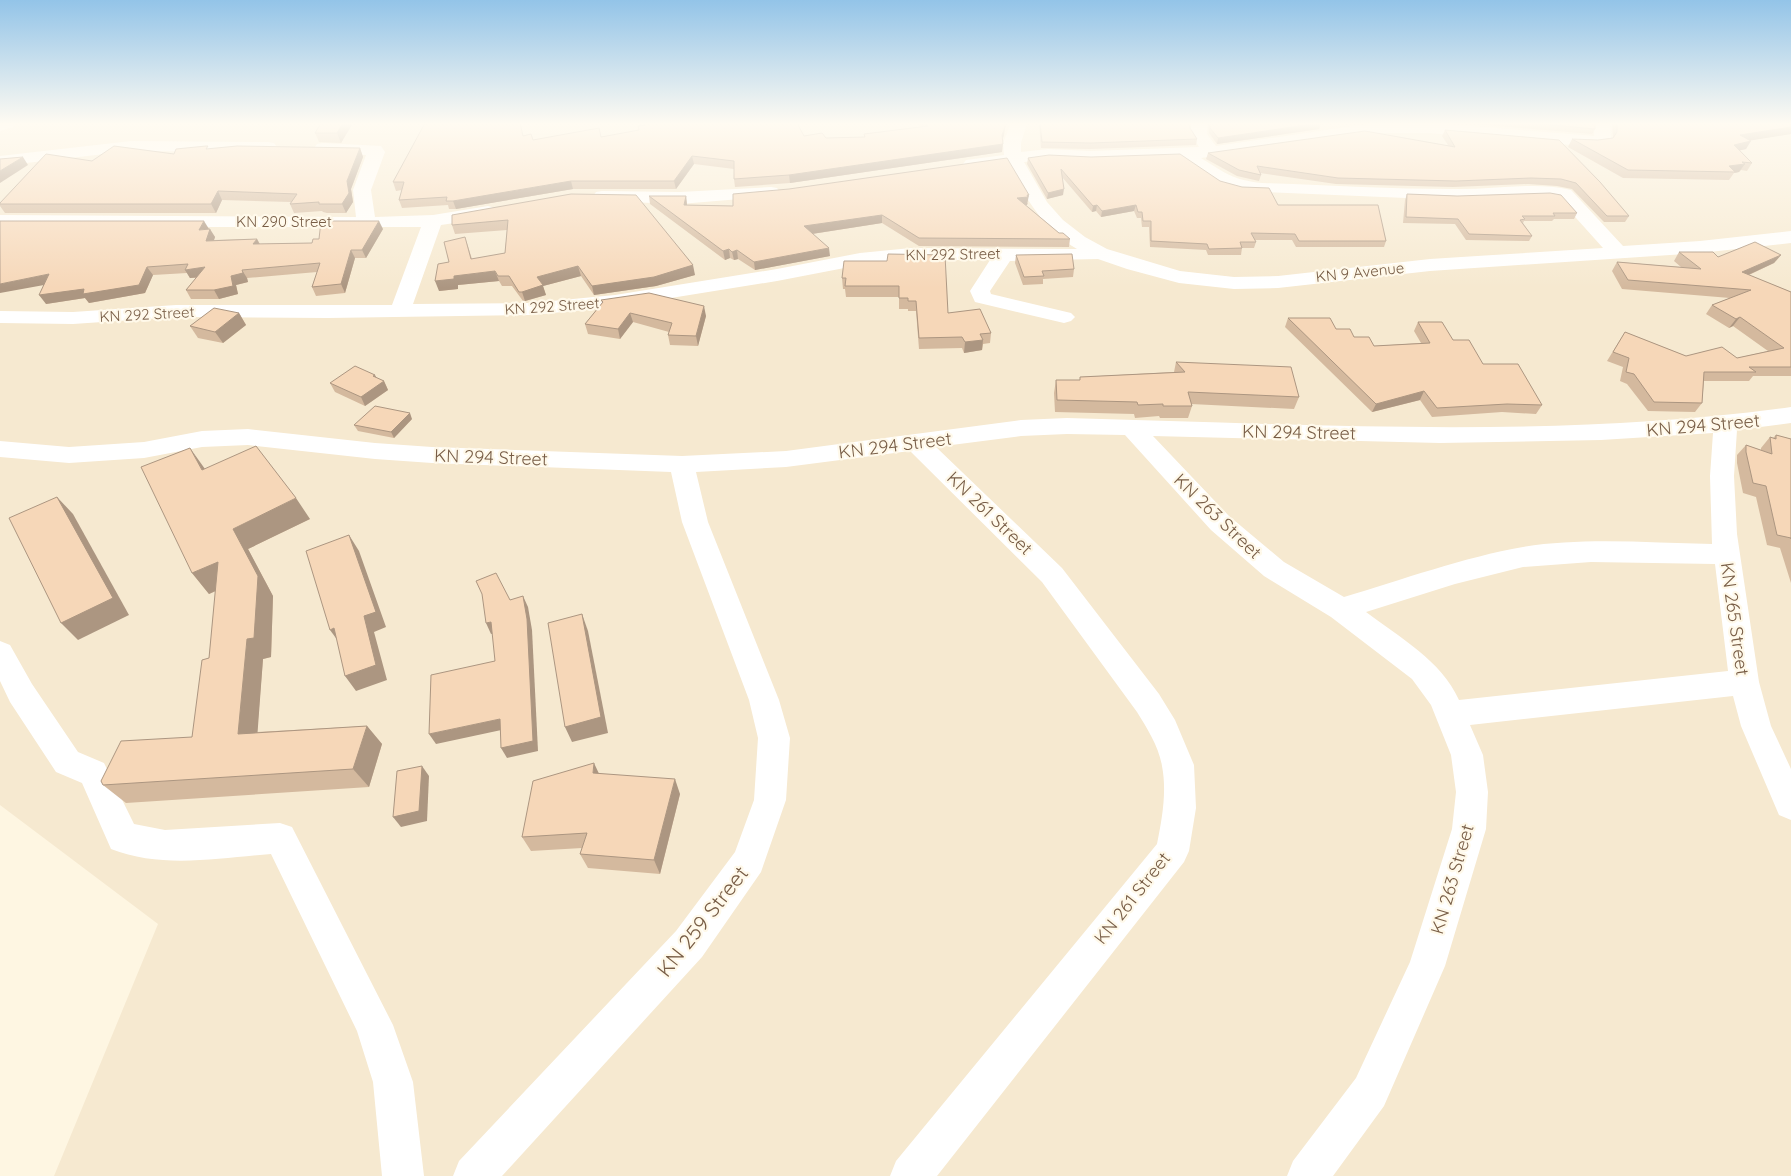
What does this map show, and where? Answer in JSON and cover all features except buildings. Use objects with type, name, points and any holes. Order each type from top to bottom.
[{"type":"street","points":[[366,178],[362,190],[366,222]]},
{"type":"street","name":"KN 9 Avenue","points":[[1024,178],[1039,204],[1056,224],[1078,241],[1100,253],[1134,265],[1179,277],[1234,283],[1278,282],[1430,265],[1617,251],[1700,247],[1791,237]]},
{"type":"street","points":[[1220,178],[1240,186],[1365,193],[1547,192],[1565,194],[1617,251]]},
{"type":"street","points":[[583,196],[680,198],[790,190]]},
{"type":"street","name":"KN 290 Street","points":[[0,221],[433,222],[502,209]]},
{"type":"street","points":[[400,311],[433,222]]},
{"type":"street","name":"KN 292 Street","points":[[0,317],[73,318],[176,311],[531,309],[615,301],[778,275],[860,259],[911,254],[1069,255],[1100,253]]},
{"type":"street","points":[[1004,254],[980,291],[982,298],[1064,317]]},
{"type":"street","name":"KN 294 Street","points":[[0,449],[68,455],[144,450],[202,439],[248,437],[394,453],[682,464],[786,459],[1021,428],[1066,426],[1440,435],[1601,432],[1726,424],[1791,415]]},
{"type":"street","name":"KN 265 Street","points":[[1726,424],[1722,476],[1726,554],[1744,682],[1756,726],[1791,806]]},
{"type":"street","name":"KN 263 Street","points":[[1132,428],[1220,523],[1274,569],[1340,609],[1422,670],[1443,698],[1467,755],[1472,792],[1469,829],[1427,966],[1370,1092],[1308,1176]]},
{"type":"street","name":"KN 261 Street","points":[[911,1176],[1172,851],[1180,808],[1178,766],[1164,729],[1148,703],[1052,575],[917,443]]},
{"type":"street","name":"KN 259 Street","points":[[474,1176],[689,944],[749,861],[770,800],[774,738],[764,700],[695,522],[682,464]]},
{"type":"street","points":[[1340,609],[1455,574],[1522,557],[1591,552],[1726,554]]},
{"type":"street","points":[[0,652],[21,693],[67,762],[93,773],[123,838],[165,846],[280,838],[374,1025],[393,1082],[403,1176]]},
{"type":"street","points":[[1450,714],[1744,682]]},
{"type":"shaded area","points":[[0,178],[1791,178],[1791,1176],[54,1176],[158,924],[0,805]]}]
